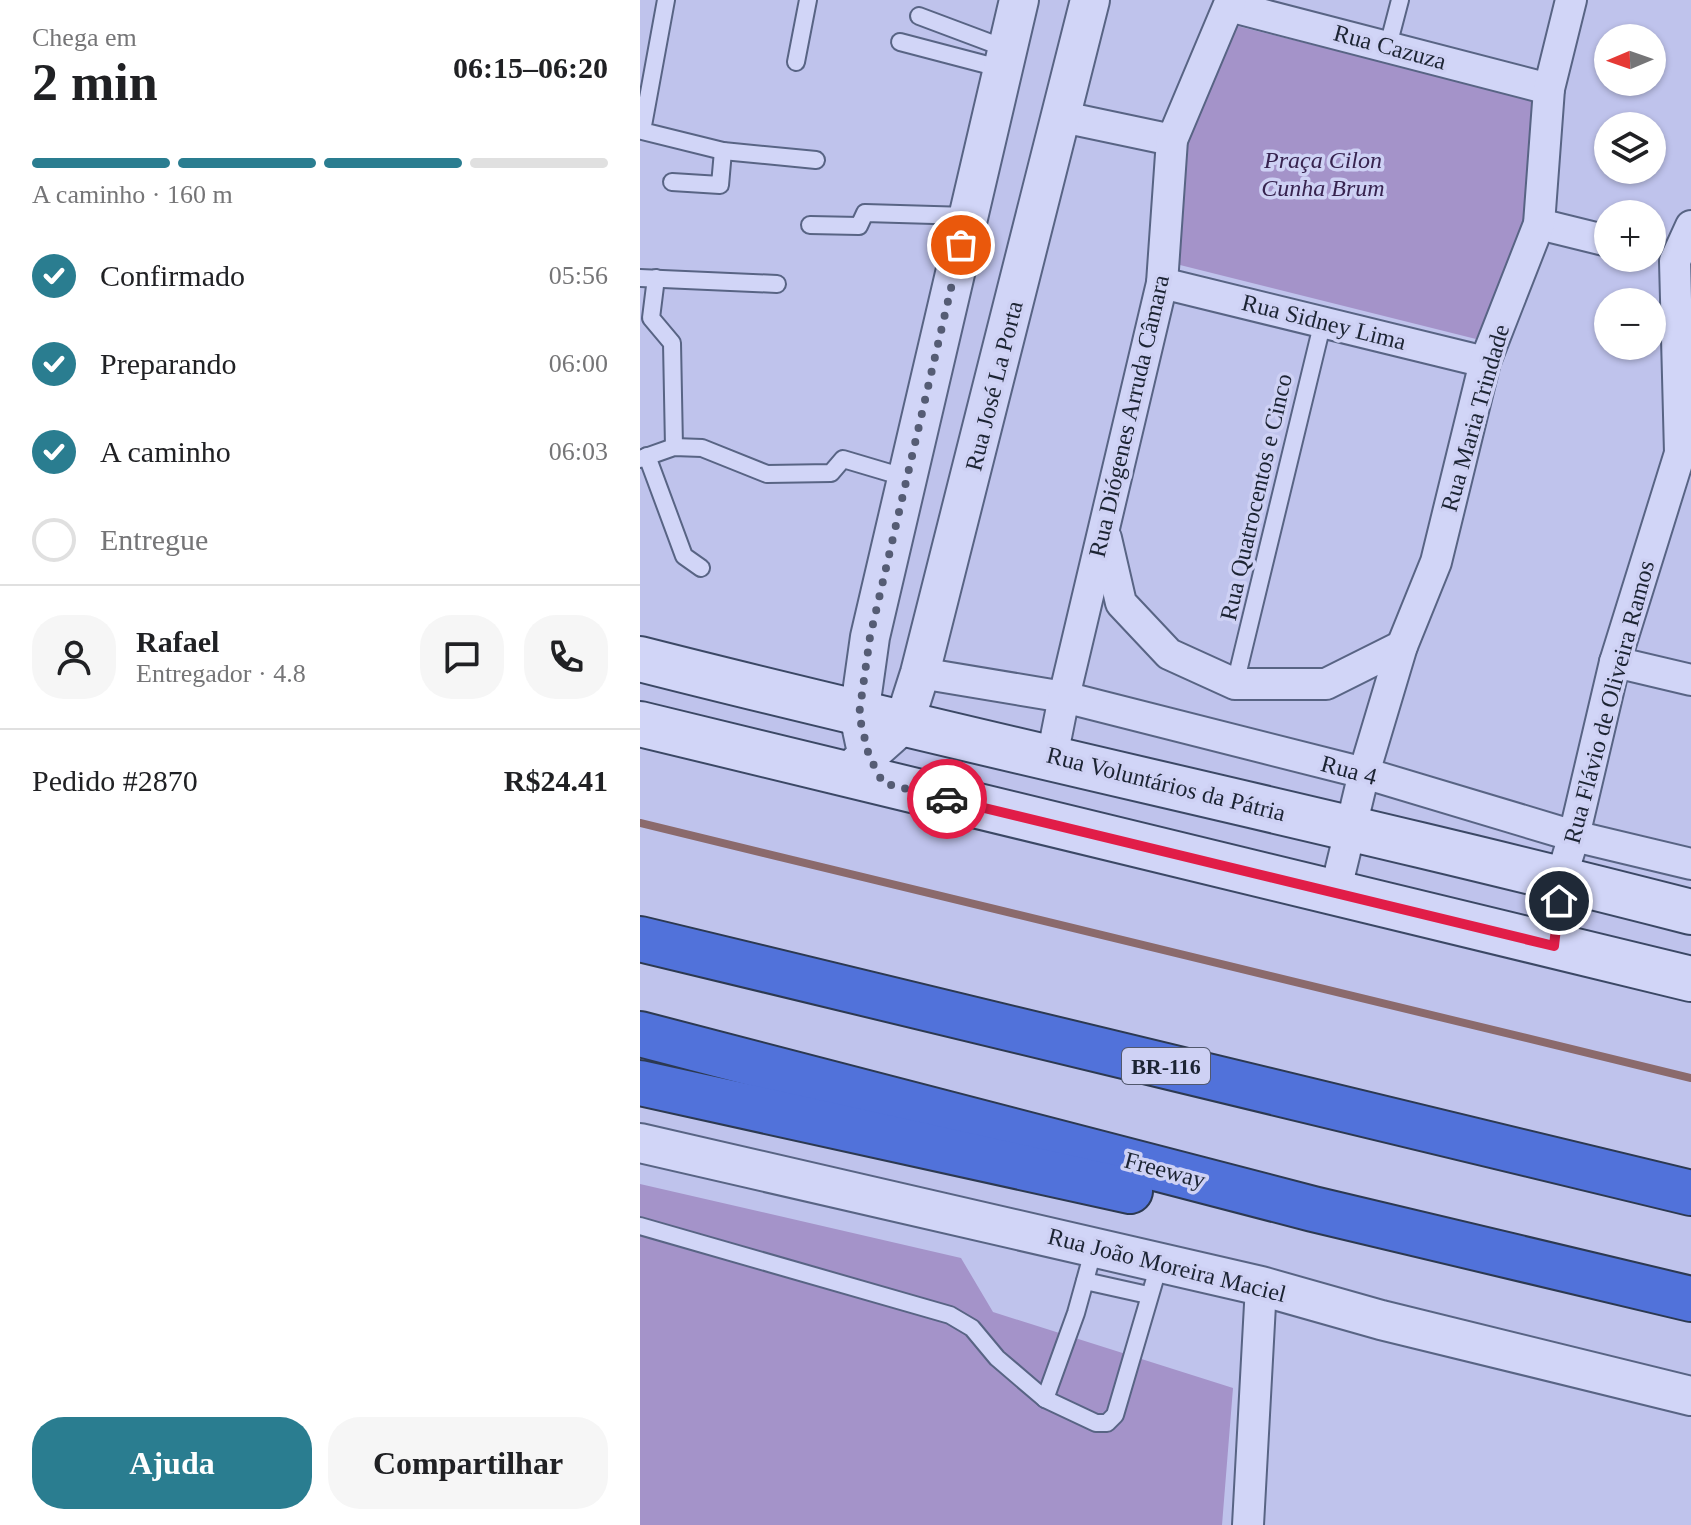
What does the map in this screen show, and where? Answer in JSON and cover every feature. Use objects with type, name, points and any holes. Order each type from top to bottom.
[{"type":"highway","name":"BR-116","points":[[640,939],[1691,1193]]},
{"type":"highway","name":"Freeway","points":[[640,1034],[1313,1209],[1691,1299]]},
{"type":"highway","points":[[640,1083],[1164,1198],[1313,1209]]},
{"type":"main road","name":"Rua Voluntários da Pátria","points":[[640,659],[864,757],[1335,893],[1691,979]]},
{"type":"main road","name":"Rua Voluntários da Pátria","points":[[640,724],[864,757],[904,723],[1561,878],[1691,912]]},
{"type":"street","points":[[864,757],[870,637],[1019,0]]},
{"type":"street","name":"Rua José La Porta","points":[[904,723],[920,673],[1063,117],[1090,0]]},
{"type":"street","name":"Rua Maria Trindade","points":[[1335,893],[1364,773],[1402,646],[1436,562],[1485,362],[1539,224],[1549,89],[1571,0]]},
{"type":"street","name":"Rua Cazuza","points":[[1230,3],[1549,89]]},
{"type":"street","name":"Rua Diógenes Arruda Câmara","points":[[1064,697],[1162,283],[1172,140],[1230,3]]},
{"type":"street","points":[[1063,117],[1172,140]]},
{"type":"street","points":[[1539,224],[1594,238]]},
{"type":"street","name":"Rua Flávio de Oliveira Ramos","points":[[1666,254],[1691,226]]},
{"type":"street","name":"Rua Flávio de Oliveira Ramos","points":[[1554,946],[1561,878],[1574,836],[1615,662],[1686,453],[1665,272]]},
{"type":"street","name":"Rua Sidney Lima","points":[[1162,283],[1485,362]]},
{"type":"street","points":[[1104,530],[1121,603],[1169,654],[1235,684],[1326,684],[1402,646]]},
{"type":"street","points":[[1615,662],[1691,680]]},
{"type":"street","name":"Rua 4","points":[[920,673],[1064,697],[1364,773],[1574,836],[1691,864]]},
{"type":"street","points":[[1052,757],[1064,697]]},
{"type":"street","name":"Rua João Moreira Maciel","points":[[640,1143],[1154,1280],[1261,1286],[1381,1320],[1691,1396]]},
{"type":"street","points":[[1251,1523],[1261,1286]]},
{"type":"lane","points":[[666,0],[642,131],[723,151],[816,160]]},
{"type":"lane","points":[[796,62],[808,0]]},
{"type":"lane","points":[[1388,46],[1400,0]]},
{"type":"lane","points":[[919,16],[1005,59]]},
{"type":"lane","points":[[900,42],[1005,59]]},
{"type":"lane","points":[[672,182],[720,185],[723,151]]},
{"type":"lane","points":[[810,225],[861,226],[865,213],[968,216]]},
{"type":"lane","points":[[674,447],[672,343],[651,318],[648,278],[777,284]]},
{"type":"lane","name":"Rua Quatrocentos e Cinco","points":[[1235,684],[1323,321]]},
{"type":"lane","points":[[701,568],[684,556],[643,457],[674,447],[702,448],[770,474],[831,473],[843,459],[907,478]]},
{"type":"lane","points":[[640,1226],[950,1315],[972,1328],[997,1358],[1045,1399],[1096,1423],[1107,1423],[1115,1415],[1154,1280]]},
{"type":"lane","points":[[1045,1399],[1090,1264]]},
{"type":"green space","name":"Praça Cilon Cunha Brum","points":[[1237,26],[1532,99],[1524,224],[1476,339],[1176,264],[1186,142]]},
{"type":"green space","points":[[640,1184],[961,1258],[993,1312],[1233,1388],[1222,1525],[640,1525]]},
{"type":"waterway","points":[[640,823],[1691,1078]]},
{"type":"way so far","points":[[947,799],[883,783],[869,756],[859,715],[870,637],[961,245]]},
{"type":"route","points":[[947,799],[1554,946],[1559,901]]}]
